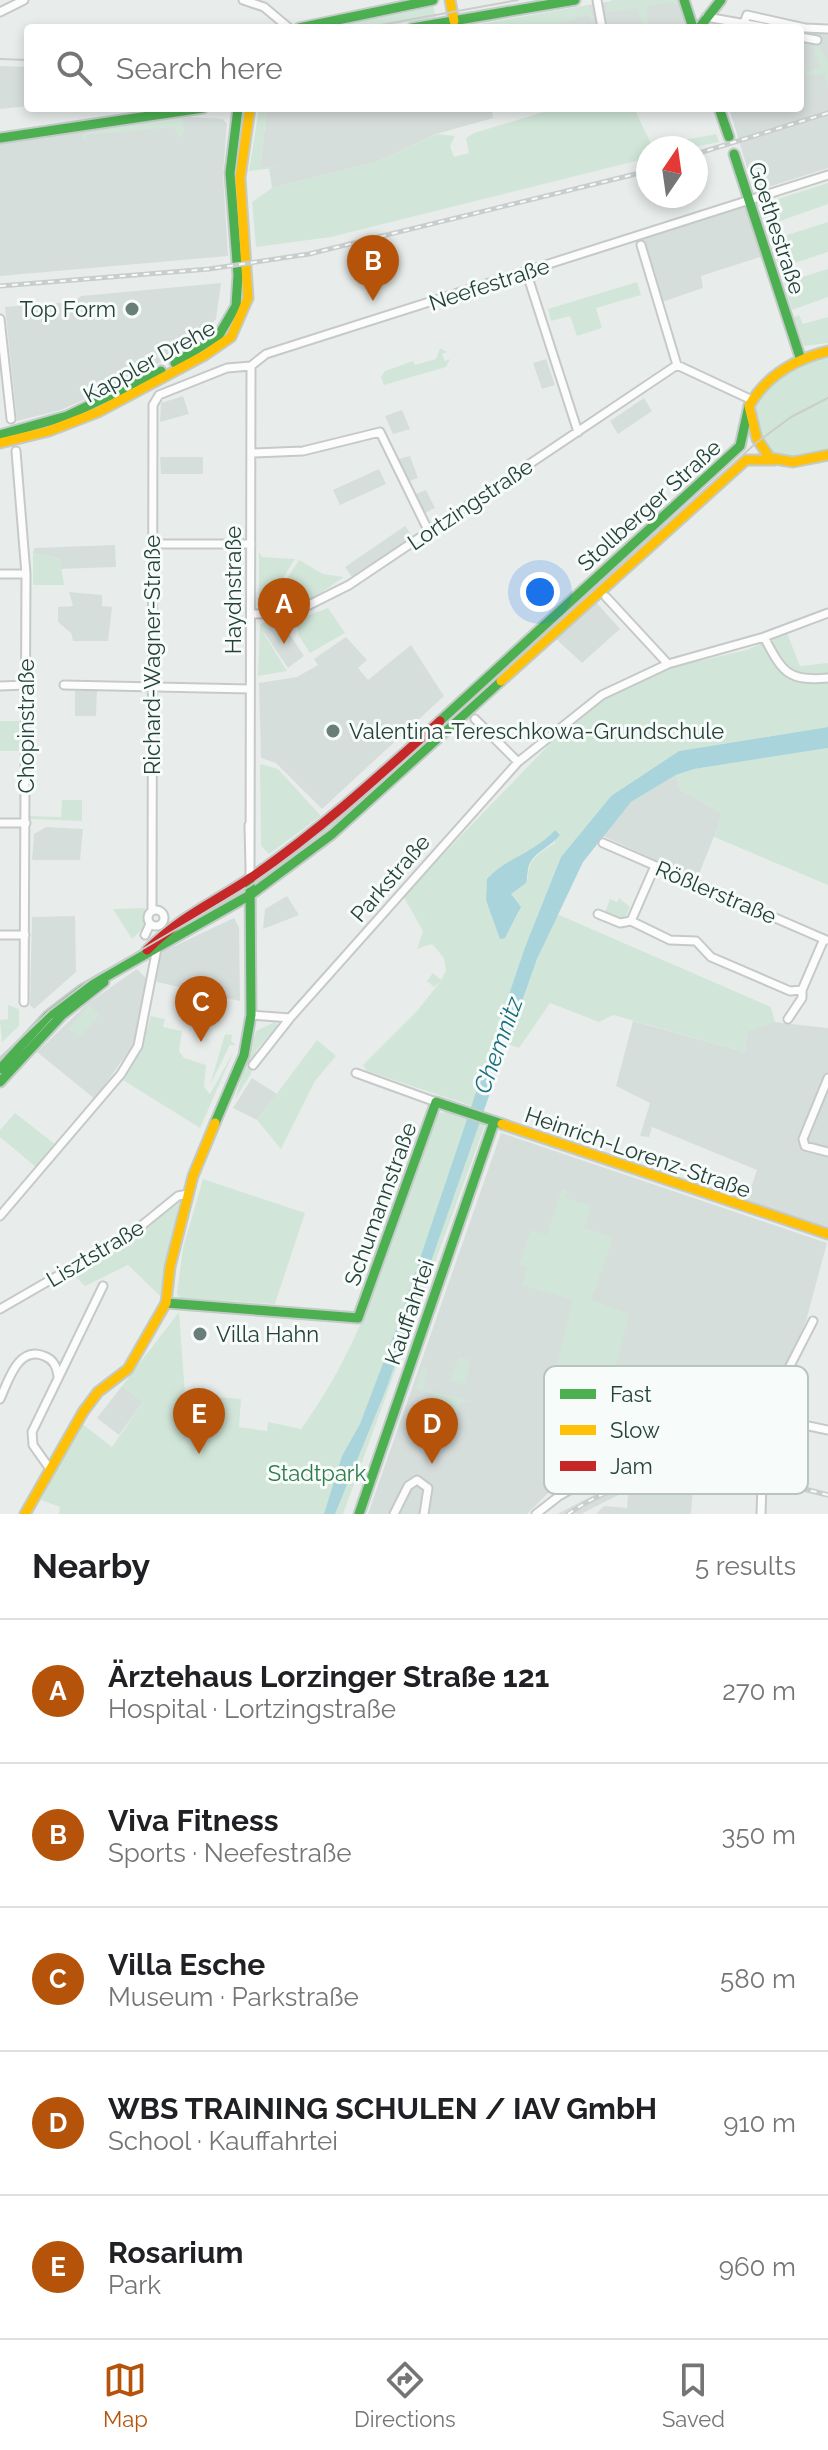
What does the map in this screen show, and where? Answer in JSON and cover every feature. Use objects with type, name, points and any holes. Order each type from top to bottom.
[{"type":"main road","points":[[318,24],[433,0]]},
{"type":"main road","points":[[450,0],[454,21]]},
{"type":"main road","points":[[436,24],[575,0]]},
{"type":"main road","points":[[684,0],[692,24]]},
{"type":"main road","points":[[702,24],[721,0]]},
{"type":"main road","points":[[0,138],[176,112]]},
{"type":"main road","name":"Kappler Drehe","points":[[0,435],[95,405],[199,350],[224,330],[235,311],[239,288],[230,173],[238,112]]},
{"type":"main road","name":"Kappler Drehe","points":[[0,443],[49,431],[98,412],[212,351],[231,337],[248,298],[240,178],[250,112]]},
{"type":"main road","name":"Goethestraße","points":[[720,112],[729,137]]},
{"type":"main road","name":"Goethestraße","points":[[734,154],[801,360]]},
{"type":"main road","points":[[775,460],[764,454],[756,443],[750,403],[774,376],[801,360],[828,351]]},
{"type":"main road","name":"Stollberger Straße","points":[[144,953],[174,923],[341,811],[731,455],[744,439],[750,403]]},
{"type":"main road","name":"Stollberger Straße","points":[[0,1069],[48,1016],[144,953],[250,895],[331,835],[746,460],[804,461],[828,455]]},
{"type":"main road","name":"Haydnstraße","points":[[250,874],[251,1015]]},
{"type":"main road","name":"Stollberger Straße","points":[[0,1082],[62,1015],[121,967]]},
{"type":"main road","points":[[25,1514],[98,1392],[128,1369],[166,1303],[170,1267],[188,1194],[244,1055],[251,1015]]},
{"type":"main road","name":"Heinrich-Lorenz-Straße","points":[[436,1102],[828,1234]]},
{"type":"main road","name":"Schumannstraße","points":[[166,1303],[358,1318],[436,1102]]},
{"type":"main road","name":"Kauffahrtei","points":[[359,1514],[494,1122]]},
{"type":"street","points":[[0,12],[24,0]]},
{"type":"street","points":[[243,0],[264,7],[284,24]]},
{"type":"street","points":[[597,0],[601,24]]},
{"type":"street","points":[[744,23],[747,15],[787,24]]},
{"type":"street","points":[[706,17],[749,24]]},
{"type":"street","points":[[804,28],[828,29]]},
{"type":"street","points":[[804,38],[817,40]]},
{"type":"street","name":"Neefestraße","points":[[156,400],[182,383],[233,366],[251,366],[266,354],[828,175]]},
{"type":"street","points":[[641,245],[677,365],[750,403]]},
{"type":"street","points":[[526,271],[578,432]]},
{"type":"street","points":[[0,319],[11,419]]},
{"type":"street","name":"Lortzingstraße","points":[[252,614],[283,614],[304,609],[349,585],[677,365]]},
{"type":"street","name":"Haydnstraße","points":[[250,874],[251,366]]},
{"type":"street","name":"Richard-Wagner-Straße","points":[[145,935],[150,924],[148,915],[152,910],[152,544],[156,400]]},
{"type":"street","points":[[252,453],[303,451],[380,432],[429,532]]},
{"type":"street","name":"Chopinstraße","points":[[16,451],[26,574],[24,1002]]},
{"type":"street","points":[[152,544],[251,544]]},
{"type":"street","points":[[0,574],[26,574]]},
{"type":"street","points":[[606,597],[668,664]]},
{"type":"street","name":"Parkstraße","points":[[253,1065],[290,1018],[518,762],[602,695],[668,664],[764,637],[828,613]]},
{"type":"street","points":[[764,637],[784,670],[792,677],[828,678]]},
{"type":"street","points":[[0,686],[26,685]]},
{"type":"street","points":[[64,685],[250,689]]},
{"type":"street","points":[[475,719],[518,762]]},
{"type":"street","points":[[0,823],[26,823]]},
{"type":"street","name":"Rößlerstraße","points":[[603,843],[826,940]]},
{"type":"street","points":[[631,921],[655,866]]},
{"type":"street","name":"Richard-Wagner-Straße","points":[[150,924],[157,926],[164,919],[160,910],[152,910]]},
{"type":"street","points":[[598,914],[620,923],[631,921],[670,940],[691,939],[711,957],[790,991],[802,990]]},
{"type":"street","points":[[0,935],[25,935]]},
{"type":"street","points":[[788,1019],[802,998],[802,990],[826,940]]},
{"type":"street","points":[[0,1216],[121,1074],[138,1046],[157,948]]},
{"type":"street","points":[[251,1015],[290,1018]]},
{"type":"street","points":[[356,1073],[436,1102]]},
{"type":"street","points":[[828,1078],[803,1139],[805,1146],[828,1152]]},
{"type":"street","name":"Lisztstraße","points":[[0,1309],[111,1246],[151,1220],[178,1196],[188,1194]]},
{"type":"street","points":[[50,1469],[33,1445],[32,1432],[103,1286]]},
{"type":"street","points":[[790,1366],[813,1321]]},
{"type":"street","points":[[0,1399],[18,1362],[33,1353],[52,1361],[58,1378]]},
{"type":"street","points":[[808,1426],[828,1430]]},
{"type":"street","points":[[394,1514],[408,1486],[417,1480],[428,1488],[424,1514]]},
{"type":"street","points":[[536,1514],[563,1494]]},
{"type":"street","points":[[761,1514],[762,1494]]},
{"type":"shaded area","points":[[618,0],[679,0],[687,24],[481,24]]},
{"type":"shaded area","points":[[820,27],[828,27],[828,168],[762,189],[752,184],[730,112],[804,112],[804,40],[814,42]]},
{"type":"shaded area","points":[[0,66],[24,67],[24,106],[0,109]]},
{"type":"shaded area","points":[[267,112],[492,112],[493,118],[436,134],[379,161],[272,188],[269,167],[260,168]]},
{"type":"shaded area","points":[[189,117],[223,119],[227,124],[223,174],[228,256],[0,276],[0,144]]},
{"type":"shaded area","points":[[749,202],[766,255],[701,276],[703,288],[662,302],[642,237]]},
{"type":"shaded area","points":[[221,283],[216,319],[188,347],[130,379],[61,410],[17,421],[5,307],[72,302],[81,296]]},
{"type":"shaded area","points":[[546,359],[555,385],[542,389],[533,363]]},
{"type":"shaded area","points":[[183,396],[189,414],[160,422],[161,403]]},
{"type":"shaded area","points":[[644,398],[652,411],[618,434],[610,421]]},
{"type":"shaded area","points":[[402,410],[410,429],[393,434],[385,416]]},
{"type":"shaded area","points":[[410,456],[418,478],[404,483],[395,460]]},
{"type":"shaded area","points":[[160,457],[203,457],[203,474],[161,474]]},
{"type":"shaded area","points":[[379,469],[386,484],[340,505],[333,490]]},
{"type":"shaded area","points":[[426,490],[435,508],[421,515],[411,496]]},
{"type":"shaded area","points":[[405,526],[413,537],[352,577],[345,567]]},
{"type":"shaded area","points":[[115,545],[116,567],[60,569],[60,559],[33,553],[34,548]]},
{"type":"shaded area","points":[[69,592],[102,595],[102,606],[112,607],[108,641],[73,641],[71,633],[58,622],[58,607],[73,606]]},
{"type":"shaded area","points":[[595,601],[620,629],[582,663],[554,637]]},
{"type":"shaded area","points":[[280,620],[304,656],[288,668],[263,631]]},
{"type":"shaded area","name":"Valentina-Tereschkowa-Grundschule","points":[[346,637],[367,660],[358,668],[368,680],[411,645],[444,696],[322,809],[276,763],[261,758],[259,683],[297,677],[318,665],[314,659]]},
{"type":"shaded area","points":[[97,690],[96,716],[75,716],[75,691]]},
{"type":"shaded area","points":[[676,775],[680,789],[723,814],[697,879],[603,836],[631,802]]},
{"type":"shaded area","points":[[46,827],[83,829],[80,860],[32,860],[34,834]]},
{"type":"shaded area","points":[[287,896],[299,915],[263,929],[265,909]]},
{"type":"shaded area","points":[[75,916],[76,972],[34,1009],[30,1005],[32,917]]},
{"type":"shaded area","points":[[234,918],[239,928],[240,1001],[157,982],[157,958],[164,951]]},
{"type":"shaded area","points":[[137,969],[149,981],[135,1042],[95,1099],[37,1052],[88,1003]]},
{"type":"shaded area","points":[[633,1021],[745,1052],[747,1031],[774,1022],[828,1028],[828,1230],[746,1203],[757,1170],[652,1127],[649,1137],[640,1136],[650,1103],[616,1086]]},
{"type":"shaded area","points":[[252,1078],[277,1094],[257,1120],[233,1108]]},
{"type":"shaded area","points":[[501,1133],[827,1243],[806,1321],[785,1366],[544,1366],[544,1494],[547,1494],[527,1514],[368,1514]]},
{"type":"shaded area","points":[[122,1386],[143,1402],[119,1435],[97,1418]]},
{"type":"shaded area","points":[[808,1487],[828,1492],[828,1498],[808,1493]]},
{"type":"shaded area","points":[[596,1494],[620,1494],[581,1514],[557,1514]]},
{"type":"shaded area","points":[[693,1494],[691,1514],[596,1514],[604,1506],[627,1508],[628,1495]]},
{"type":"green space","points":[[612,0],[676,0],[677,5],[672,2],[647,6],[648,24],[643,24],[638,8],[606,13],[606,5]]},
{"type":"green space","points":[[433,5],[436,17],[399,24],[346,24]]},
{"type":"green space","points":[[589,5],[594,18],[591,20],[589,15],[575,17],[575,20],[558,24],[482,24]]},
{"type":"green space","points":[[805,41],[817,41],[828,61],[828,87],[824,74],[806,74],[804,64],[807,72],[820,68],[813,44],[806,45]]},
{"type":"green space","points":[[258,112],[267,112],[260,167],[282,167],[249,171]]},
{"type":"green space","points":[[544,112],[636,112],[647,136],[636,136],[636,161],[331,237],[256,247],[252,202],[272,188],[379,161],[437,134],[455,136],[450,146],[454,157],[469,153],[466,138]]},
{"type":"green space","points":[[183,118],[184,132],[179,138],[174,127],[87,135],[87,141],[81,137],[86,133]]},
{"type":"green space","points":[[716,134],[719,142],[708,144],[708,136],[705,136]]},
{"type":"green space","points":[[828,183],[828,204],[766,226],[759,205]]},
{"type":"green space","points":[[828,222],[828,252],[779,268],[767,229],[771,228],[775,239]]},
{"type":"green space","points":[[828,269],[828,297],[792,310],[781,272],[786,271],[789,281]]},
{"type":"green space","points":[[637,282],[641,295],[596,308],[602,328],[577,336],[570,316],[551,321],[548,309]]},
{"type":"green space","points":[[799,315],[803,324],[828,317],[828,343],[804,346],[794,317]]},
{"type":"green space","points":[[440,348],[447,352],[442,354],[445,361],[450,359],[446,367],[384,385],[381,377],[385,371],[413,361],[415,365],[436,359]]},
{"type":"green space","points":[[828,351],[828,455],[786,462],[759,449],[752,400],[774,376]]},
{"type":"green space","points":[[259,552],[262,557],[295,559],[281,581],[276,579],[269,589],[274,593],[267,605],[259,601]]},
{"type":"green space","points":[[33,553],[60,559],[64,585],[33,585]]},
{"type":"green space","points":[[299,560],[323,574],[344,577],[306,603],[273,610],[279,591]]},
{"type":"green space","points":[[597,581],[599,590],[459,714],[455,710]]},
{"type":"green space","points":[[328,608],[345,633],[310,653],[299,636],[296,620]]},
{"type":"green space","points":[[278,619],[263,632],[287,671],[258,676],[260,624]]},
{"type":"green space","points":[[787,633],[800,666],[828,663],[828,727],[679,751],[611,796],[561,857],[525,947],[472,1106],[367,1071],[363,1065],[417,1011],[440,982],[434,987],[427,981],[433,973],[441,980],[446,971],[444,958],[432,944],[417,949],[423,931],[403,896],[594,698],[636,676],[746,650]],"holes":[[[555,830],[555,843],[536,857],[530,866],[528,878],[511,894],[519,912],[505,938],[486,900],[487,879],[525,852],[534,851]]]},
{"type":"green space","points":[[454,711],[457,715],[322,840],[316,832]]},
{"type":"green space","points":[[0,721],[19,721],[19,751],[0,751]]},
{"type":"green space","points":[[828,748],[828,885],[714,837],[723,814],[680,789],[676,775],[694,769]]},
{"type":"green space","points":[[260,764],[278,769],[321,816],[269,854],[261,846]]},
{"type":"green space","points":[[62,800],[82,800],[82,821],[30,819],[30,816],[61,817]]},
{"type":"green space","points":[[619,898],[630,907],[624,920],[605,912],[610,899],[617,902]]},
{"type":"green space","points":[[145,908],[144,927],[132,939],[113,909]]},
{"type":"green space","points":[[557,914],[771,1007],[775,1022],[747,1031],[745,1052],[613,1015],[599,1022],[550,1003],[519,1048],[508,1044],[537,959]]},
{"type":"green space","points":[[8,1005],[19,1009],[19,1026],[2,1042],[0,1020],[8,1019]]},
{"type":"green space","points":[[89,1005],[100,1014],[80,1038],[69,1029]]},
{"type":"green space","points":[[151,1016],[165,1019],[163,1027],[182,1031],[179,1051],[184,1058],[206,1065],[204,1087],[210,1094],[234,1051],[200,1128],[123,1080],[141,1048]]},
{"type":"green space","points":[[275,1022],[278,1026],[256,1050],[251,1074],[235,1099],[256,1031]]},
{"type":"green space","points":[[225,1034],[232,1035],[231,1041],[236,1045],[230,1045],[210,1085]]},
{"type":"green space","points":[[317,1040],[336,1056],[315,1081],[281,1149],[257,1120]]},
{"type":"green space","name":"Stadtpark","points":[[447,1112],[485,1125],[343,1514],[59,1514],[60,1507],[41,1500],[80,1422],[112,1447],[143,1402],[122,1386],[179,1312],[185,1394],[241,1399],[239,1427],[267,1431],[268,1422],[301,1429],[345,1357],[393,1241],[433,1121],[439,1113]]},
{"type":"green space","points":[[15,1113],[56,1145],[37,1168],[0,1137],[0,1130]]},
{"type":"green space","points":[[203,1179],[305,1213],[275,1304],[180,1298],[177,1294],[183,1248]]},
{"type":"green space","points":[[562,1189],[567,1190],[565,1198],[591,1205],[584,1228],[613,1238],[591,1300],[629,1314],[616,1366],[556,1366],[573,1300],[522,1285],[527,1268],[519,1265],[531,1230],[547,1235]]},
{"type":"green space","points":[[179,1202],[160,1296],[128,1265],[85,1286],[72,1273],[143,1231]]},
{"type":"green space","points":[[459,1357],[470,1360],[465,1385],[450,1380]]},
{"type":"green space","points":[[423,1367],[428,1369],[423,1389],[474,1402],[460,1402],[454,1436],[450,1435],[453,1410],[431,1404],[434,1394],[416,1388]]},
{"type":"water","name":"Chemnitz","points":[[828,727],[828,748],[694,769],[676,775],[631,802],[583,862],[537,959],[387,1387],[335,1514],[324,1514],[342,1456],[360,1424],[398,1324],[525,947],[561,857],[611,796],[679,751]]},
{"type":"water","points":[[555,830],[560,835],[533,859],[526,883],[511,894],[521,907],[505,938],[500,939],[486,900],[487,879]]},
{"type":"tram line","points":[[386,24],[518,0]]},
{"type":"tram line","points":[[0,59],[24,60]]},
{"type":"tram line","points":[[0,1058],[49,1011],[90,980],[250,886],[330,829],[756,443],[791,417],[828,398]]},
{"type":"railway","points":[[708,150],[828,113]]},
{"type":"railway","points":[[0,286],[209,269],[309,254],[636,174]]},
{"type":"railway","points":[[808,1490],[828,1495]]},
{"type":"railway","points":[[568,1514],[604,1494]]},
{"type":"traffic: fast","points":[[318,24],[433,0]]},
{"type":"traffic: fast","points":[[435,24],[575,0]]},
{"type":"traffic: fast","points":[[684,0],[692,24]]},
{"type":"traffic: fast","points":[[702,24],[721,0]]},
{"type":"traffic: fast","points":[[0,138],[176,112]]},
{"type":"traffic: fast","points":[[175,363],[219,335],[236,306],[238,275],[230,173],[238,112]]},
{"type":"traffic: fast","points":[[720,112],[729,137]]},
{"type":"traffic: fast","points":[[734,154],[801,360]]},
{"type":"traffic: fast","points":[[0,435],[67,416],[161,371]]},
{"type":"traffic: fast","points":[[440,721],[740,446],[749,406]]},
{"type":"traffic: fast","points":[[0,1069],[48,1016],[82,990],[250,895],[331,835],[501,681]]},
{"type":"traffic: fast","points":[[215,1123],[244,1055],[251,1015],[250,878]]},
{"type":"traffic: fast","points":[[0,1082],[62,1015],[104,982]]},
{"type":"traffic: fast","points":[[166,1303],[358,1318],[436,1102],[502,1124]]},
{"type":"traffic: fast","points":[[359,1514],[494,1122]]},
{"type":"traffic: slow","points":[[450,0],[454,21]]},
{"type":"traffic: slow","points":[[0,443],[49,431],[98,412],[205,355],[231,337],[248,298],[240,178],[249,112]]},
{"type":"traffic: slow","points":[[828,351],[782,370],[764,386],[749,406],[757,439],[770,458],[793,462],[828,455]]},
{"type":"traffic: slow","points":[[501,681],[746,460],[775,460]]},
{"type":"traffic: slow","points":[[25,1514],[83,1412],[98,1392],[128,1369],[166,1303],[170,1267],[193,1176],[215,1123]]},
{"type":"traffic: slow","points":[[502,1124],[828,1234]]},
{"type":"traffic: jam","points":[[147,950],[185,919],[252,877],[301,841],[440,721]]},
{"type":"place","name":"Viva Fitness","points":[[373,301]]},
{"type":"place","name":"Top Form","points":[[132,309]]},
{"type":"place","name":"Ärztehaus Lorzinger Straße 121","points":[[284,644]]},
{"type":"place","name":"Valentina-Tereschkowa-Grundschule","points":[[333,731]]},
{"type":"place","name":"Villa Esche","points":[[201,1042]]},
{"type":"place","name":"Villa Hahn","points":[[200,1334]]},
{"type":"place","name":"Rosarium","points":[[199,1454]]},
{"type":"place","name":"WBS TRAINING SCHULEN / IAV GmbH","points":[[432,1464]]}]
